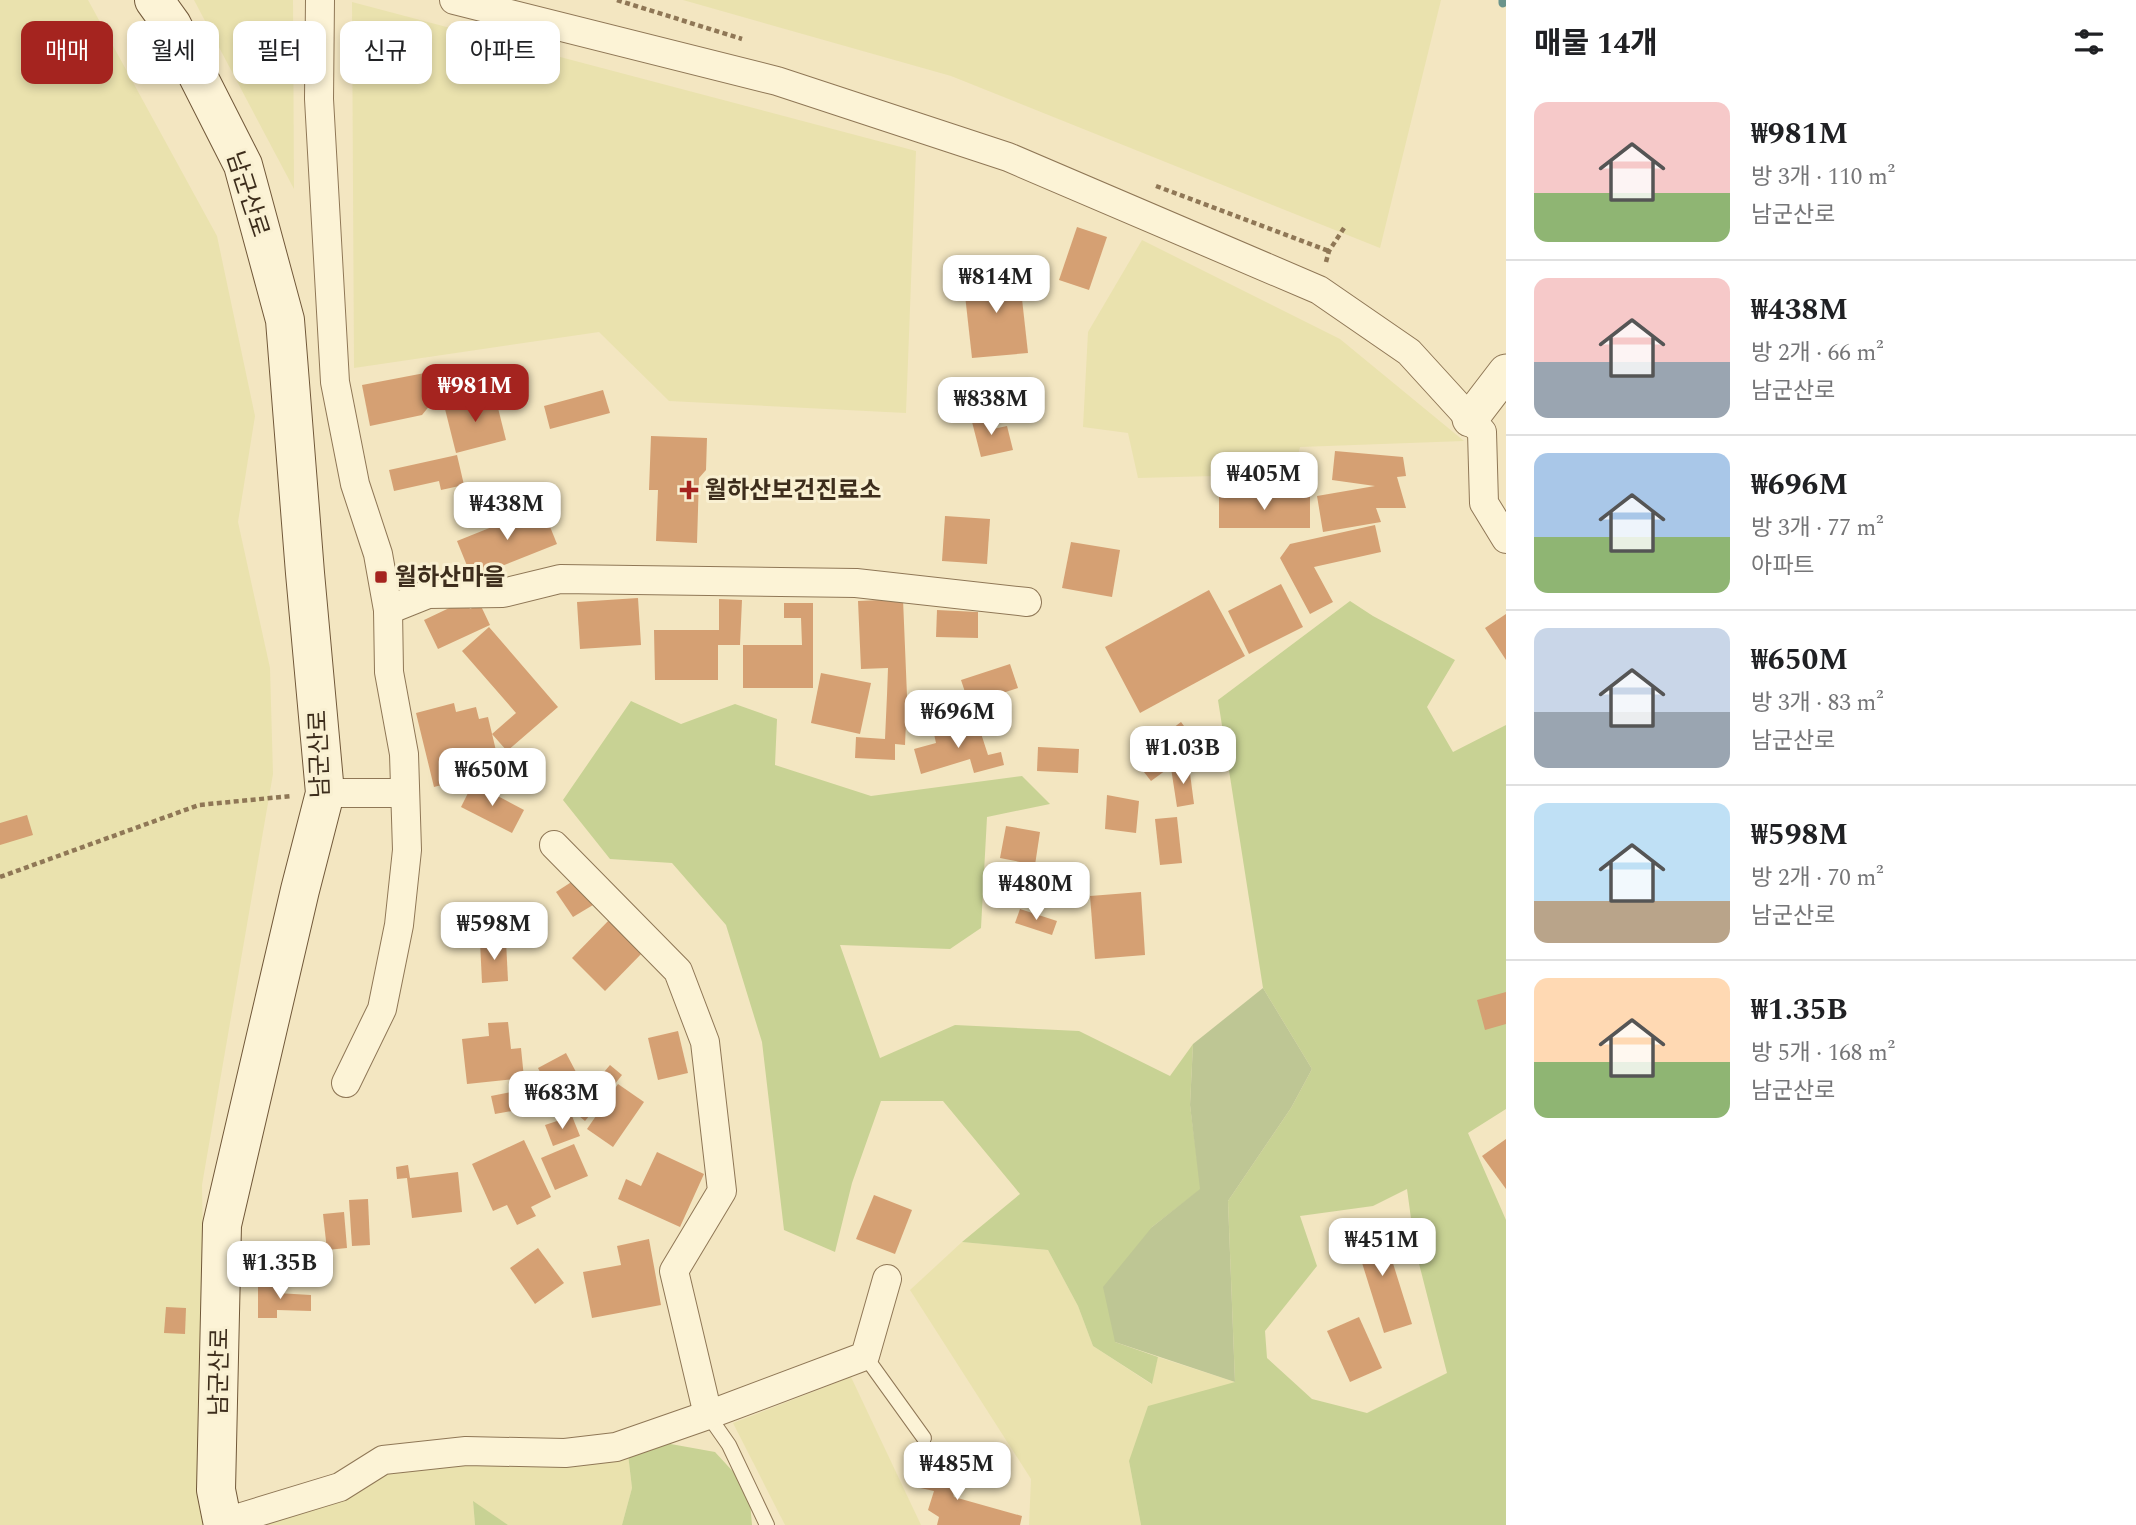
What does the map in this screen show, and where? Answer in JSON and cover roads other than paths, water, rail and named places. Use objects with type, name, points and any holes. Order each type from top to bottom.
[{"type":"main road","name":"남군산로","points":[[154,0],[172,25],[243,165],[285,320],[326,793],[300,890],[222,1225],[216,1490],[223,1524]]},
{"type":"street","points":[[320,0],[319,99],[335,382],[355,484],[378,554],[388,610],[389,672],[404,754],[407,850],[399,925],[382,1009],[346,1083]]},
{"type":"street","points":[[454,0],[777,81],[1008,157],[1320,290],[1409,352],[1482,432],[1484,503],[1506,539]]},
{"type":"street","points":[[1470,419],[1506,372]]},
{"type":"street","points":[[388,610],[428,594],[503,593],[560,579],[856,583],[1027,602]]},
{"type":"street","points":[[326,793],[405,793]]},
{"type":"street","points":[[554,845],[678,971],[705,1042],[722,1191],[674,1271],[708,1415]]},
{"type":"street","points":[[223,1524],[340,1487],[383,1460],[466,1451],[565,1453],[616,1447],[708,1415],[865,1356],[887,1279]]},
{"type":"lane","points":[[865,1356],[924,1438]]},
{"type":"lane","points":[[708,1415],[729,1445],[767,1525]]},
{"type":"place","name":"월하산보건진료소","points":[[689,490]]},
{"type":"place","name":"월하산마을","points":[[381,577]]}]
